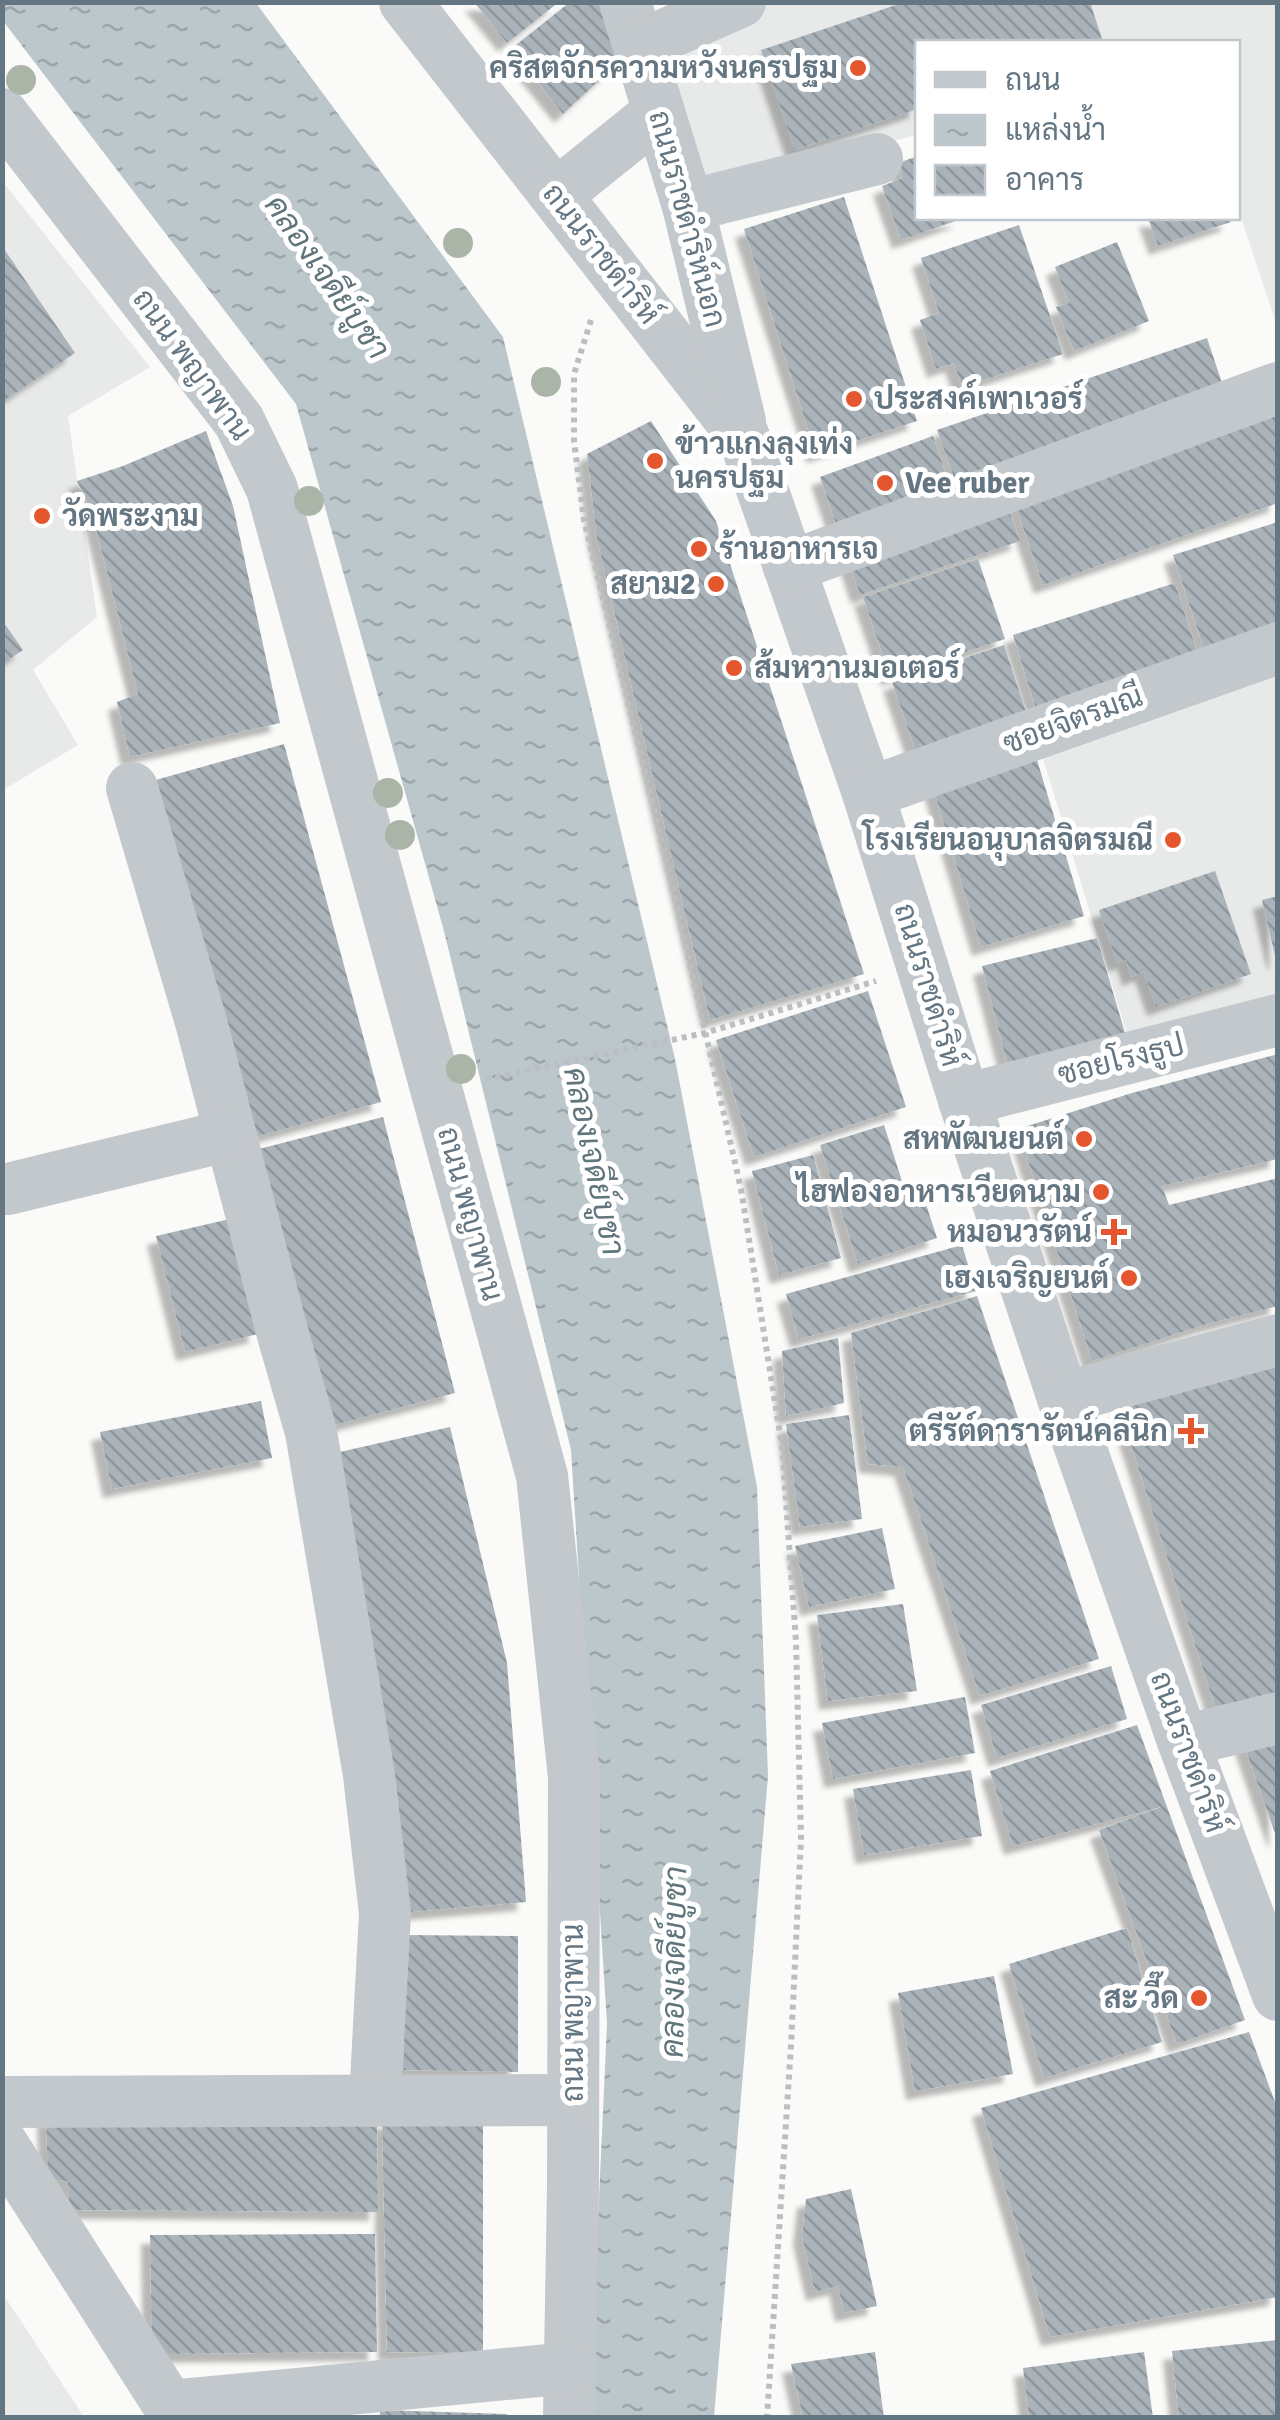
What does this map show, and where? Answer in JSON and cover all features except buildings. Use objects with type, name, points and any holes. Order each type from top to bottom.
[{"type":"street","name":"ถนนราชดำริห์","points":[[405,2],[744,437],[868,793],[1063,1398],[1183,1741],[1278,1995]]},
{"type":"street","points":[[632,24],[740,2]]},
{"type":"street","name":"ถนนราชดำริห์นอก","points":[[632,24],[688,206],[744,437]]},
{"type":"street","points":[[556,195],[659,112]]},
{"type":"street","name":"ถนน พญาพาน","points":[[2,114],[239,422],[272,489],[542,1476],[574,1777],[570,2393]]},
{"type":"street","points":[[688,206],[877,160]]},
{"type":"street","points":[[789,567],[1278,388]]},
{"type":"street","name":"ซอยจิตรมณี","points":[[868,793],[1278,648]]},
{"type":"street","points":[[132,788],[201,1022],[311,1432],[369,1775],[385,1913],[375,2100]]},
{"type":"street","name":"ซอยโรงธูป","points":[[964,1100],[1278,1020]]},
{"type":"street","points":[[8,1189],[230,1134]]},
{"type":"street","points":[[1063,1398],[1278,1340]]},
{"type":"street","points":[[1183,1741],[1278,1718]]},
{"type":"street","points":[[2,2102],[573,2100]]},
{"type":"street","points":[[2,2144],[173,2412],[570,2393]]},
{"type":"path","points":[[618,276],[596,304],[574,374],[574,442],[584,520],[741,1189],[779,1428],[796,1640],[801,1839],[766,2418]]},
{"type":"path","points":[[477,1081],[705,1033],[922,966]]},
{"type":"shaded area","points":[[711,2],[1277,3],[1277,326],[1240,214],[1240,40],[915,40],[915,136],[698,190],[645,31]]},
{"type":"shaded area","name":"วัดพระงาม","points":[[3,182],[150,367],[68,416],[97,617],[33,670],[78,745],[3,790]]},
{"type":"shaded area","name":"โรงเรียนอนุบาลจิตรมณี","points":[[1277,665],[1277,1021],[1134,1057],[1038,742]]},
{"type":"shaded area","points":[[3,2294],[84,2417],[3,2417]]},
{"type":"water","name":"คลองเจดีย์บูชา","points":[[3,3],[256,3],[503,337],[675,1059],[757,1487],[768,1776],[714,2417],[589,2417],[607,2024],[571,1450],[444,931],[296,404],[3,21]]},
{"type":"place","name":"คริสตจักรความหวังนครปฐม","points":[[858,68]]},
{"type":"place","name":"ประสงค์เพาเวอร์","points":[[854,399]]},
{"type":"place","name":"ข้าวแกงลุงเท่ง นครปฐม","points":[[655,461]]},
{"type":"place","name":"Vee ruber","points":[[885,483]]},
{"type":"place","name":"วัดพระงาม","points":[[42,516]]},
{"type":"place","name":"ร้านอาหารเจ","points":[[699,549]]},
{"type":"place","name":"สยาม2","points":[[716,584]]},
{"type":"place","name":"ส้มหวานมอเตอร์","points":[[734,668]]},
{"type":"place","name":"โรงเรียนอนุบาลจิตรมณี","points":[[1173,840]]},
{"type":"place","name":"สหพัฒนยนต์","points":[[1084,1139]]},
{"type":"place","name":"ไฮฟองอาหารเวียดนาม","points":[[1101,1192]]},
{"type":"place","name":"หมอนวรัตน์","points":[[1114,1232]]},
{"type":"place","name":"เฮงเจริญยนต์","points":[[1129,1278]]},
{"type":"place","name":"ตรีรัต์ดารารัตน์คลีนิก","points":[[1191,1431]]},
{"type":"place","name":"สะ วี๊ด","points":[[1199,1998]]}]
